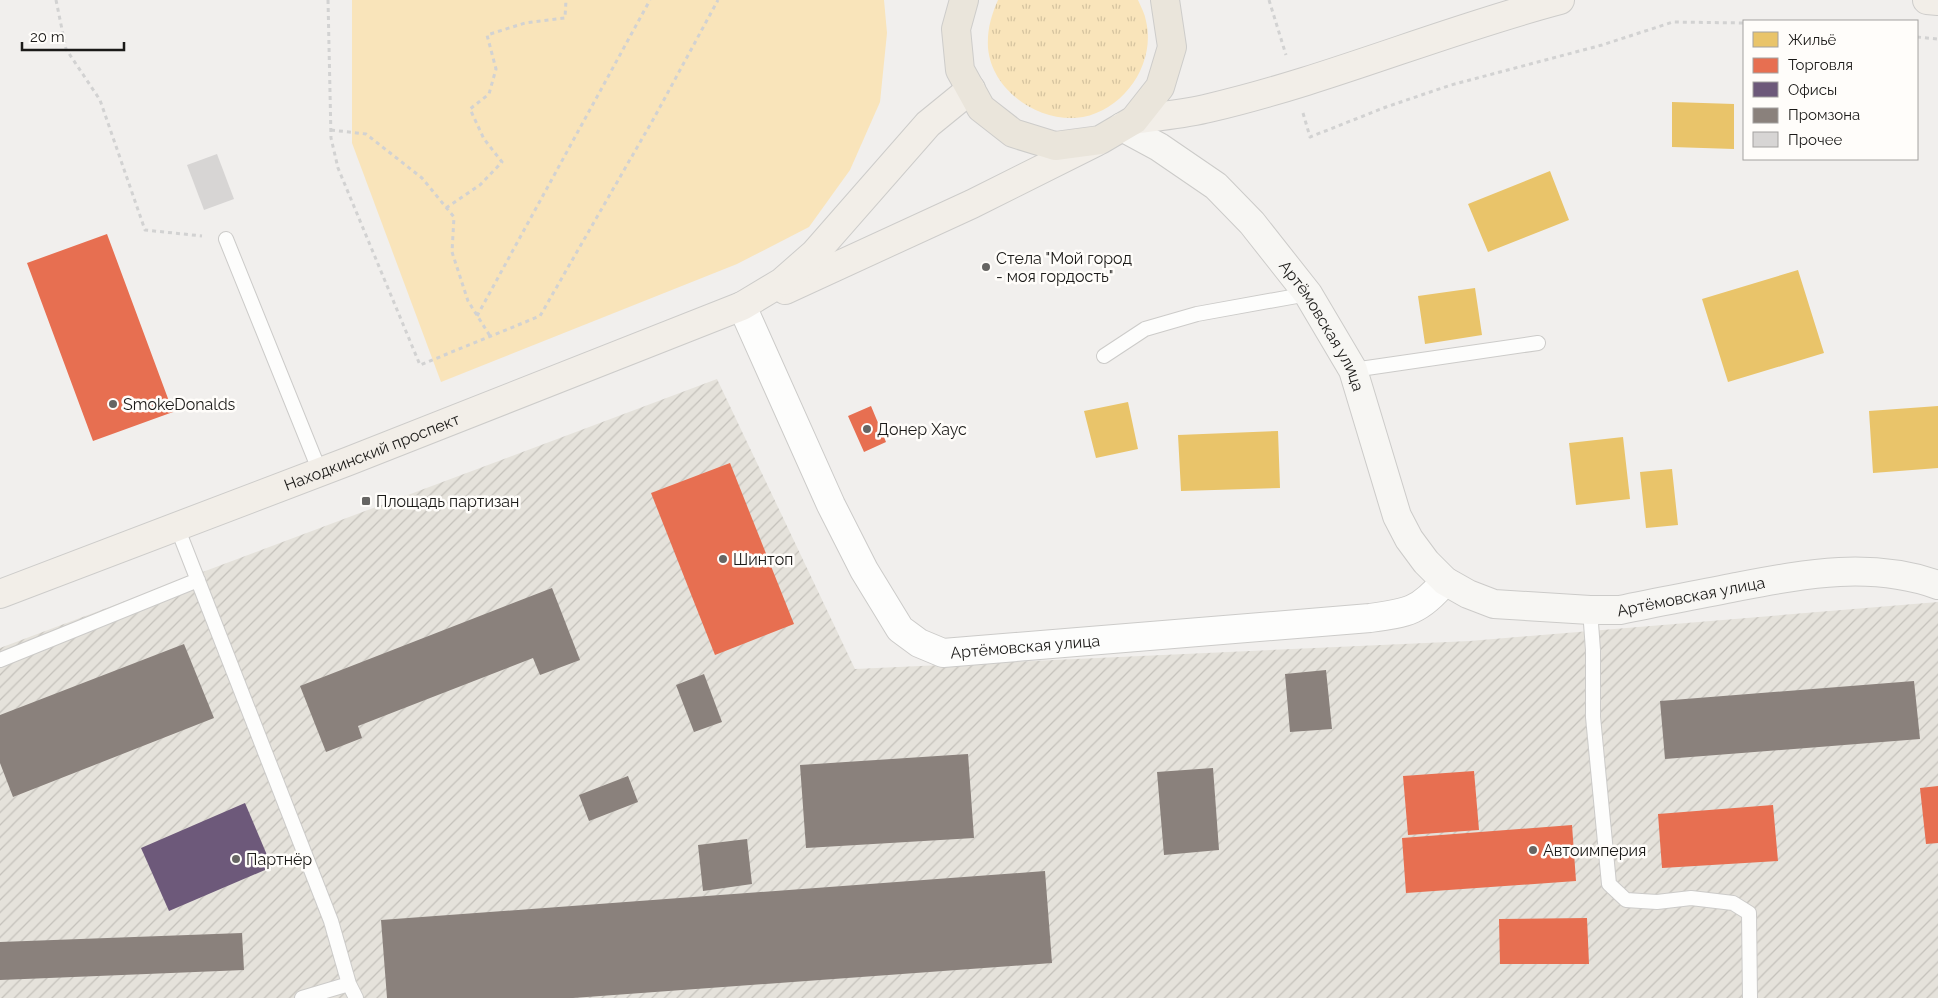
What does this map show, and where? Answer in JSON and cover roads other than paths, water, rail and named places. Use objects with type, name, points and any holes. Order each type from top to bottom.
[{"type":"highway","points":[[941,0],[956,29]]},
{"type":"highway","points":[[964,0],[956,29],[960,70],[981,108],[1013,133],[1055,146],[1119,129],[1160,87],[1172,47],[1164,0]]},
{"type":"main road","points":[[742,306],[753,305],[972,204],[1119,129],[1208,109],[1295,84],[1500,16],[1560,0]]},
{"type":"main road","points":[[1927,0],[1938,1]]},
{"type":"main road","points":[[742,306],[782,282],[815,252],[928,124],[971,89]]},
{"type":"main road","name":"Артёмовская улица","points":[[1119,129],[1167,152],[1216,186],[1252,223],[1308,294],[1353,370],[1397,516],[1409,539],[1426,562],[1445,581],[1468,594],[1494,604],[1620,610],[1803,574],[1864,571],[1910,576],[1938,585]]},
{"type":"main road","name":"Находкинский проспект","points":[[0,594],[320,472],[742,306]]},
{"type":"street","name":"Артёмовская улица","points":[[742,306],[831,505],[864,570],[900,629],[919,643],[943,653],[1370,618],[1406,613],[1432,596],[1445,581]]},
{"type":"lane","points":[[226,238],[320,472]]},
{"type":"lane","points":[[1104,356],[1145,329],[1197,314],[1308,294]]},
{"type":"lane","points":[[1353,370],[1538,343]]},
{"type":"lane","points":[[177,527],[331,921],[349,984],[356,998]]},
{"type":"lane","points":[[0,660],[198,580]]},
{"type":"lane","points":[[1590,610],[1593,650],[1593,716],[1610,884],[1626,900],[1657,902],[1691,898],[1733,903],[1749,913],[1750,998]]},
{"type":"lane","points":[[302,998],[349,984]]},
{"type":"place","name":"Стела \"Мой город - моя гордость\"","points":[[986,267]]},
{"type":"place","name":"SmokeDonalds","points":[[113,404]]},
{"type":"place","name":"Донер Хаус","points":[[867,429]]},
{"type":"place","name":"Площадь партизан","points":[[366,501]]},
{"type":"place","name":"Шинтоп","points":[[723,559]]},
{"type":"place","name":"Автоимперия","points":[[1533,850]]},
{"type":"place","name":"Партнёр","points":[[236,859]]}]
